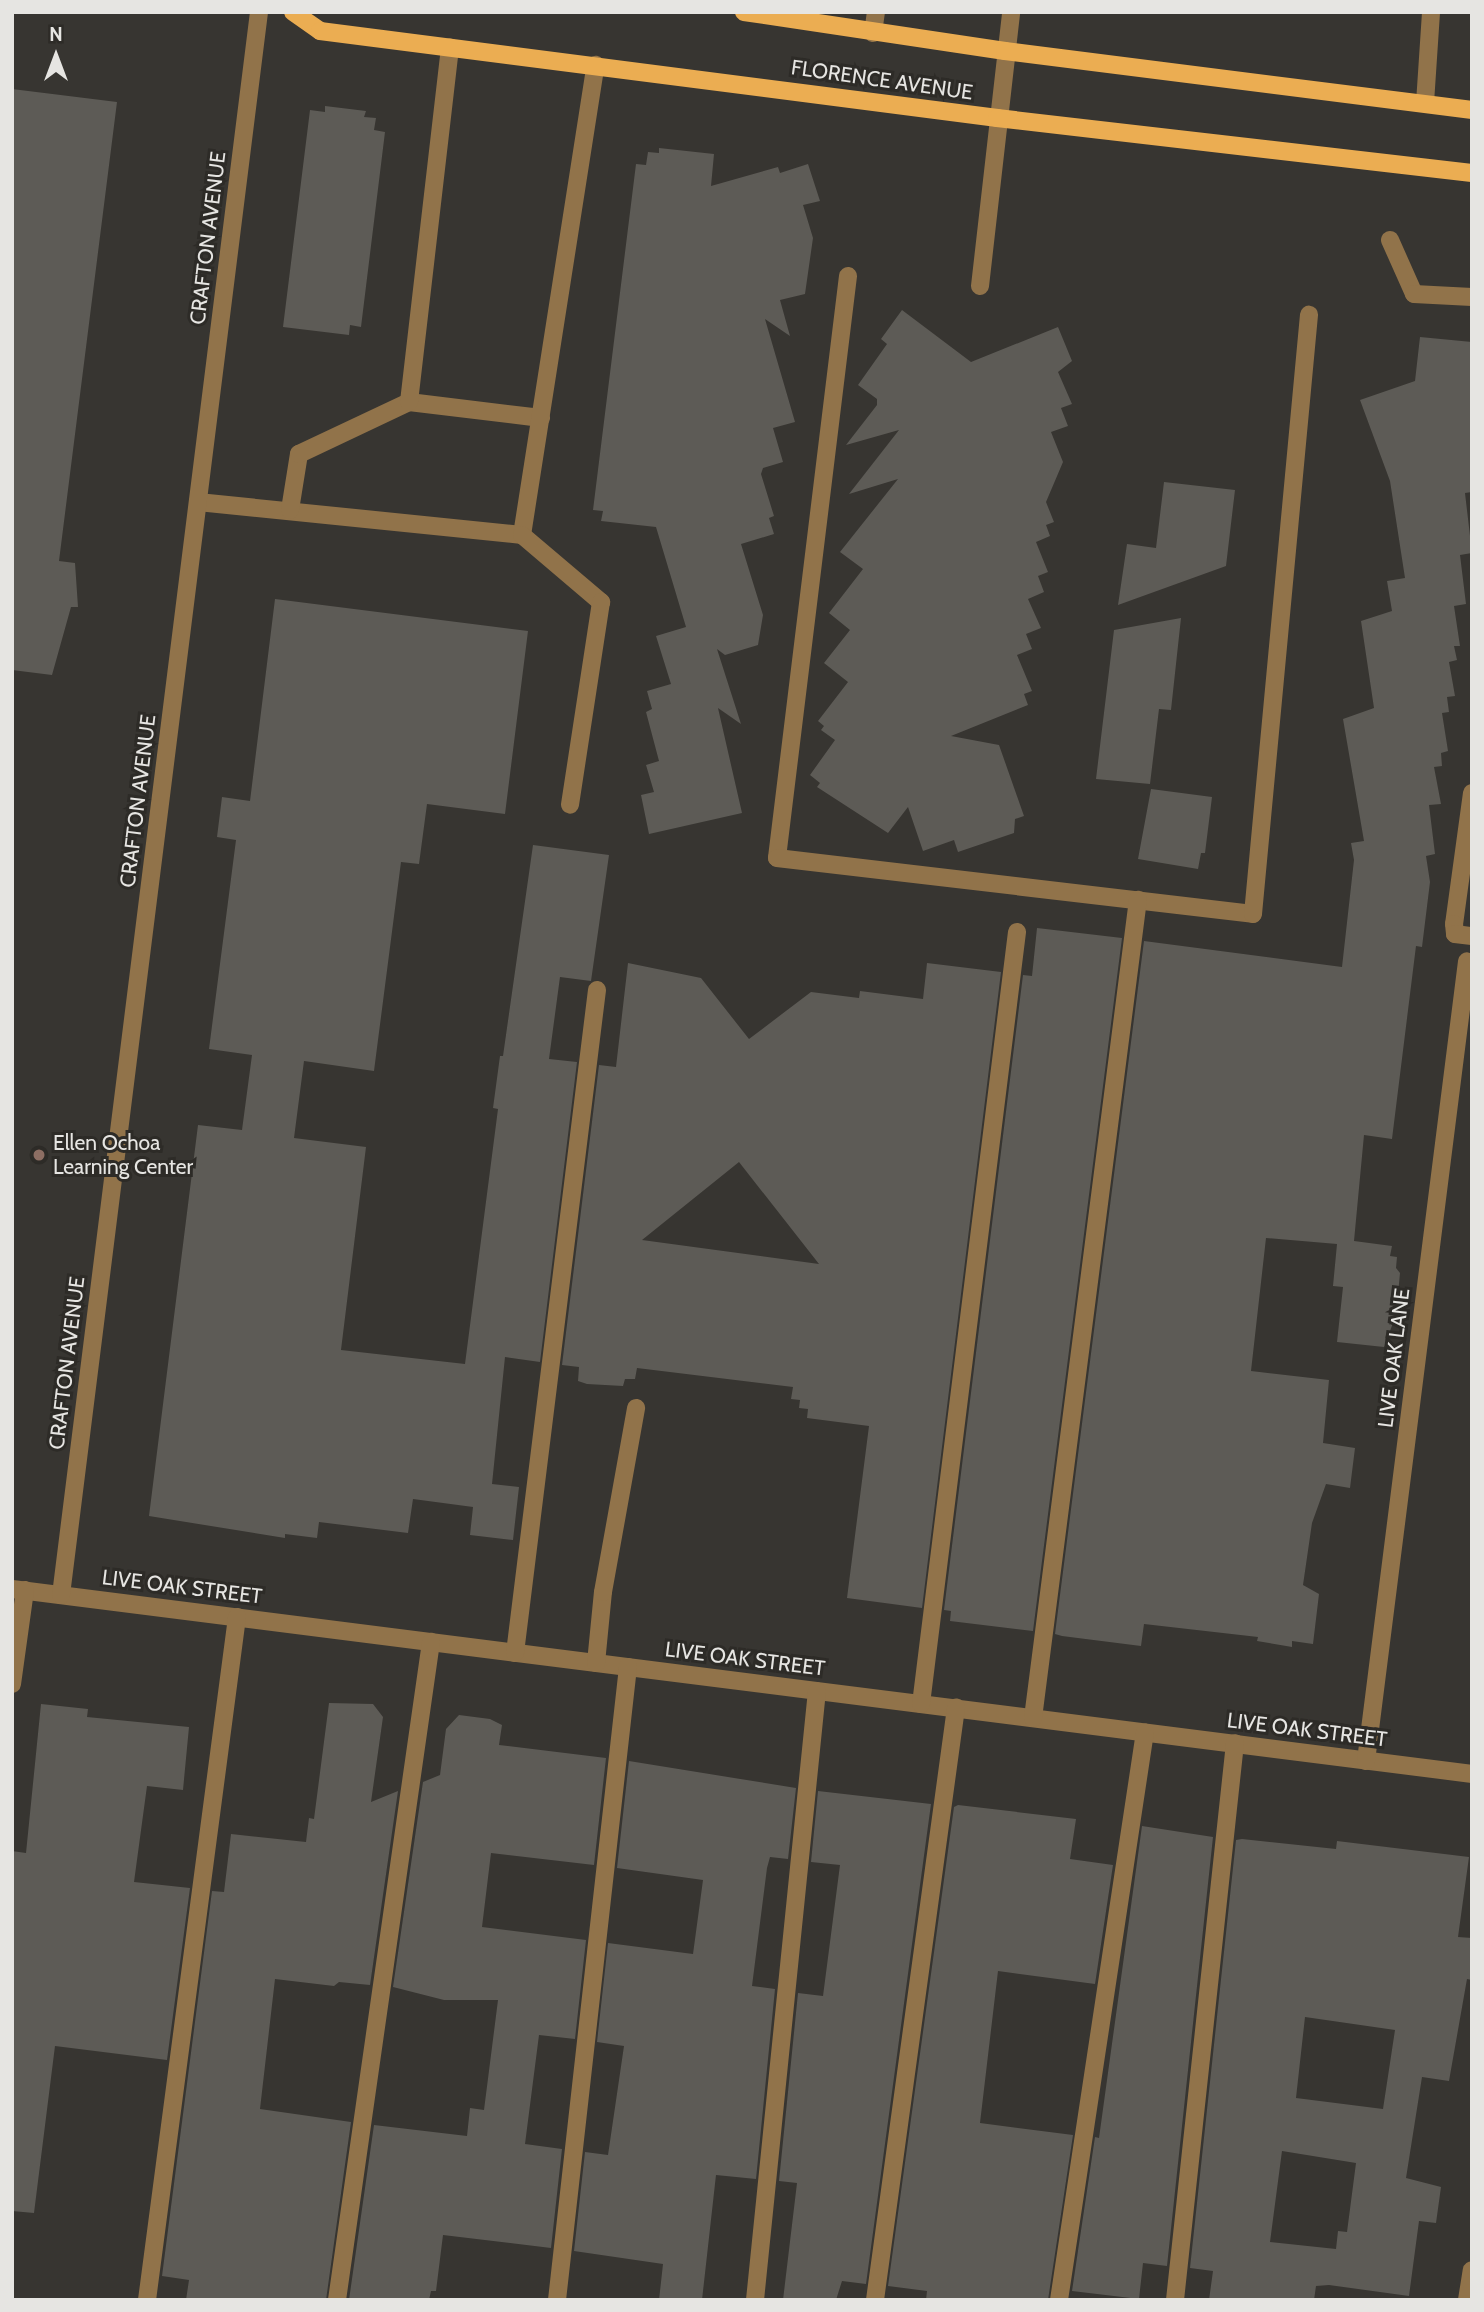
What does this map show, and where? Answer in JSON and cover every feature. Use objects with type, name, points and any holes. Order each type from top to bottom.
[{"type":"main road","name":"FLORENCE AVENUE","points":[[293,12],[320,31],[996,118],[1472,173]]},
{"type":"main road","points":[[744,12],[1005,51],[1472,110]]},
{"type":"street","name":"CRAFTON AVENUE","points":[[61,1595],[259,12]]},
{"type":"street","points":[[873,33],[876,12]]},
{"type":"street","points":[[980,286],[996,118],[1010,12]]},
{"type":"street","points":[[1425,103],[1432,12]]},
{"type":"street","points":[[409,402],[450,47]]},
{"type":"street","points":[[522,535],[596,65]]},
{"type":"street","points":[[1390,240],[1414,293],[1472,298]]},
{"type":"street","points":[[848,276],[777,858],[1253,914],[1309,315]]},
{"type":"street","points":[[290,510],[299,454],[409,402],[541,418]]},
{"type":"street","points":[[198,502],[522,535],[601,602],[570,804]]},
{"type":"street","points":[[1472,793],[1454,925],[1455,934],[1472,936]]},
{"type":"street","points":[[1032,1718],[1138,900]]},
{"type":"street","points":[[921,1704],[1017,932]]},
{"type":"street","name":"LIVE OAK LANE","points":[[1366,1760],[1467,961]]},
{"type":"street","points":[[515,1653],[597,990]]},
{"type":"street","points":[[596,1662],[603,1592],[636,1409]]},
{"type":"street","points":[[12,1684],[19,1589]]},
{"type":"street","name":"LIVE OAK STREET","points":[[19,1589],[1472,1774]]},
{"type":"street","points":[[147,2300],[237,1617]]},
{"type":"street","points":[[337,2300],[431,1642]]},
{"type":"street","points":[[557,2300],[628,1667]]},
{"type":"street","points":[[755,2300],[817,1691]]},
{"type":"street","points":[[875,2300],[956,1708]]},
{"type":"street","points":[[1059,2300],[1145,1732]]},
{"type":"street","points":[[1175,2300],[1235,1744]]},
{"type":"street","points":[[1467,2300],[1472,2270]]},
{"type":"building","points":[[12,89],[117,102],[59,561],[75,563],[78,607],[71,607],[52,675],[12,670]]},
{"type":"building","points":[[325,106],[366,111],[364,117],[376,118],[374,130],[385,132],[361,327],[350,325],[349,335],[283,327],[310,110],[325,112]]},
{"type":"building","points":[[659,148],[714,154],[711,186],[778,167],[780,173],[808,164],[820,201],[803,205],[813,238],[805,294],[780,300],[790,336],[765,319],[795,422],[773,428],[783,462],[763,468],[761,474],[774,516],[769,518],[774,534],[741,544],[763,615],[758,645],[725,655],[717,649],[741,724],[718,708],[742,813],[649,834],[641,795],[654,792],[646,765],[659,761],[646,712],[652,709],[647,691],[671,684],[656,636],[686,627],[656,527],[601,521],[603,511],[593,510],[636,164],[646,165],[648,152],[659,153]]},
{"type":"building","points":[[902,310],[971,362],[1058,327],[1072,361],[1058,372],[1072,404],[1061,408],[1068,426],[1051,432],[1063,462],[1046,502],[1054,522],[1046,525],[1050,536],[1036,542],[1048,572],[1038,576],[1044,592],[1028,599],[1041,628],[1026,634],[1032,649],[1017,655],[1032,691],[1024,694],[1028,705],[951,736],[999,745],[1024,816],[1015,819],[1014,833],[958,852],[954,840],[923,851],[908,807],[888,833],[817,787],[820,783],[810,775],[835,740],[821,730],[824,726],[818,721],[848,682],[824,663],[850,630],[829,613],[863,569],[840,552],[898,479],[849,494],[899,430],[846,445],[877,405],[877,399],[858,385],[887,344],[881,339]]},
{"type":"building","points":[[1420,337],[1472,342],[1472,492],[1465,493],[1472,553],[1460,555],[1466,604],[1454,606],[1460,646],[1454,646],[1457,660],[1449,662],[1455,696],[1447,697],[1449,712],[1442,713],[1448,751],[1441,753],[1442,766],[1434,767],[1441,804],[1429,805],[1435,854],[1426,856],[1430,882],[1422,947],[1416,946],[1392,1139],[1364,1135],[1354,1241],[1392,1246],[1390,1256],[1397,1257],[1396,1268],[1400,1273],[1396,1315],[1384,1347],[1337,1342],[1343,1287],[1333,1286],[1337,1244],[1266,1238],[1251,1371],[1329,1380],[1323,1443],[1355,1448],[1350,1488],[1326,1484],[1312,1523],[1303,1585],[1319,1594],[1313,1644],[1292,1641],[1292,1647],[1257,1641],[1258,1637],[1144,1624],[1141,1646],[1062,1636],[1055,1634],[1144,941],[1342,967],[1354,860],[1351,843],[1364,841],[1343,719],[1374,708],[1361,621],[1392,611],[1387,581],[1405,578],[1390,481],[1360,400],[1415,381]]},
{"type":"building","points":[[1164,482],[1235,490],[1226,566],[1118,605],[1127,544],[1156,548]]},
{"type":"building","points":[[275,599],[528,631],[505,814],[427,804],[419,864],[401,862],[374,1071],[304,1061],[294,1138],[366,1147],[341,1350],[465,1364],[498,1109],[493,1108],[533,845],[609,855],[591,981],[560,977],[549,1059],[577,1062],[540,1362],[505,1357],[492,1484],[519,1487],[513,1540],[470,1535],[473,1507],[413,1499],[408,1533],[319,1522],[317,1538],[285,1534],[285,1538],[149,1516],[198,1125],[242,1130],[252,1055],[209,1049],[236,840],[217,837],[222,797],[250,801]]},
{"type":"building","points":[[1181,618],[1171,710],[1159,709],[1150,784],[1096,779],[1114,630]]},
{"type":"building","points":[[1151,789],[1212,797],[1205,853],[1201,853],[1198,869],[1138,859]]},
{"type":"building","points":[[1037,928],[1122,938],[1033,1631],[950,1621],[951,1611],[944,1610],[1023,975],[1032,976]]},
{"type":"building","points":[[628,963],[701,978],[749,1039],[811,992],[859,998],[860,991],[923,999],[927,963],[1001,972],[922,1608],[847,1598],[869,1426],[807,1418],[808,1409],[799,1408],[800,1400],[791,1399],[793,1387],[637,1368],[635,1379],[625,1379],[623,1386],[587,1384],[578,1381],[579,1367],[562,1365],[599,1065],[616,1067]],"holes":[[[739,1162],[819,1264],[642,1240]]]},
{"type":"building","points":[[329,1703],[373,1704],[383,1717],[371,1802],[398,1791],[370,1985],[339,1982],[334,1986],[275,1979],[260,2109],[351,2122],[326,2300],[186,2300],[189,2280],[162,2276],[212,1891],[224,1892],[231,1834],[306,1842],[309,1818],[314,1819]]},
{"type":"building","points":[[41,1704],[88,1709],[87,1717],[189,1727],[183,1790],[147,1786],[134,1882],[190,1888],[167,2060],[55,2046],[34,2213],[12,2211],[12,1851],[26,1853]]},
{"type":"building","points":[[459,1715],[490,1719],[502,1725],[499,1745],[606,1758],[594,1865],[491,1853],[482,1927],[586,1940],[575,2039],[539,2035],[525,2144],[562,2149],[551,2248],[443,2235],[436,2291],[431,2291],[429,2300],[349,2300],[374,2125],[467,2136],[470,2108],[484,2110],[498,2000],[444,2000],[393,1987],[423,1782],[440,1775],[446,1729]]},
{"type":"building","points":[[629,1761],[796,1788],[788,1859],[770,1857],[767,1868],[752,1986],[775,1989],[756,2179],[716,2175],[702,2300],[659,2300],[663,2264],[574,2251],[585,2152],[608,2155],[624,2046],[597,2042],[608,1943],[693,1954],[703,1880],[617,1868]]},
{"type":"building","points":[[818,1791],[931,1804],[866,2284],[842,2281],[836,2300],[783,2300],[797,2183],[779,2181],[798,1993],[823,1996],[840,1865],[811,1862]]},
{"type":"building","points":[[958,1805],[1076,1819],[1070,1859],[1113,1865],[1095,1984],[998,1971],[980,2123],[1073,2135],[1048,2300],[926,2300],[927,2291],[888,2286],[954,1807]]},
{"type":"building","points":[[1142,1826],[1213,1837],[1167,2266],[1143,2263],[1139,2299],[1072,2291],[1095,2137],[1099,2138]]},
{"type":"building","points":[[1236,1840],[1336,1849],[1337,1841],[1469,1857],[1458,1937],[1472,1938],[1472,1980],[1467,1979],[1449,2081],[1422,2077],[1406,2178],[1441,2187],[1436,2223],[1419,2221],[1409,2296],[1329,2285],[1316,2286],[1314,2300],[1209,2300],[1213,2271],[1190,2268]],"holes":[[[1305,2017],[1395,2030],[1383,2109],[1296,2098]],[[1282,2151],[1356,2163],[1347,2232],[1338,2231],[1336,2249],[1270,2242]]]},
{"type":"place","name":"Ellen Ochoa Learning Center","points":[[39,1155]]}]
